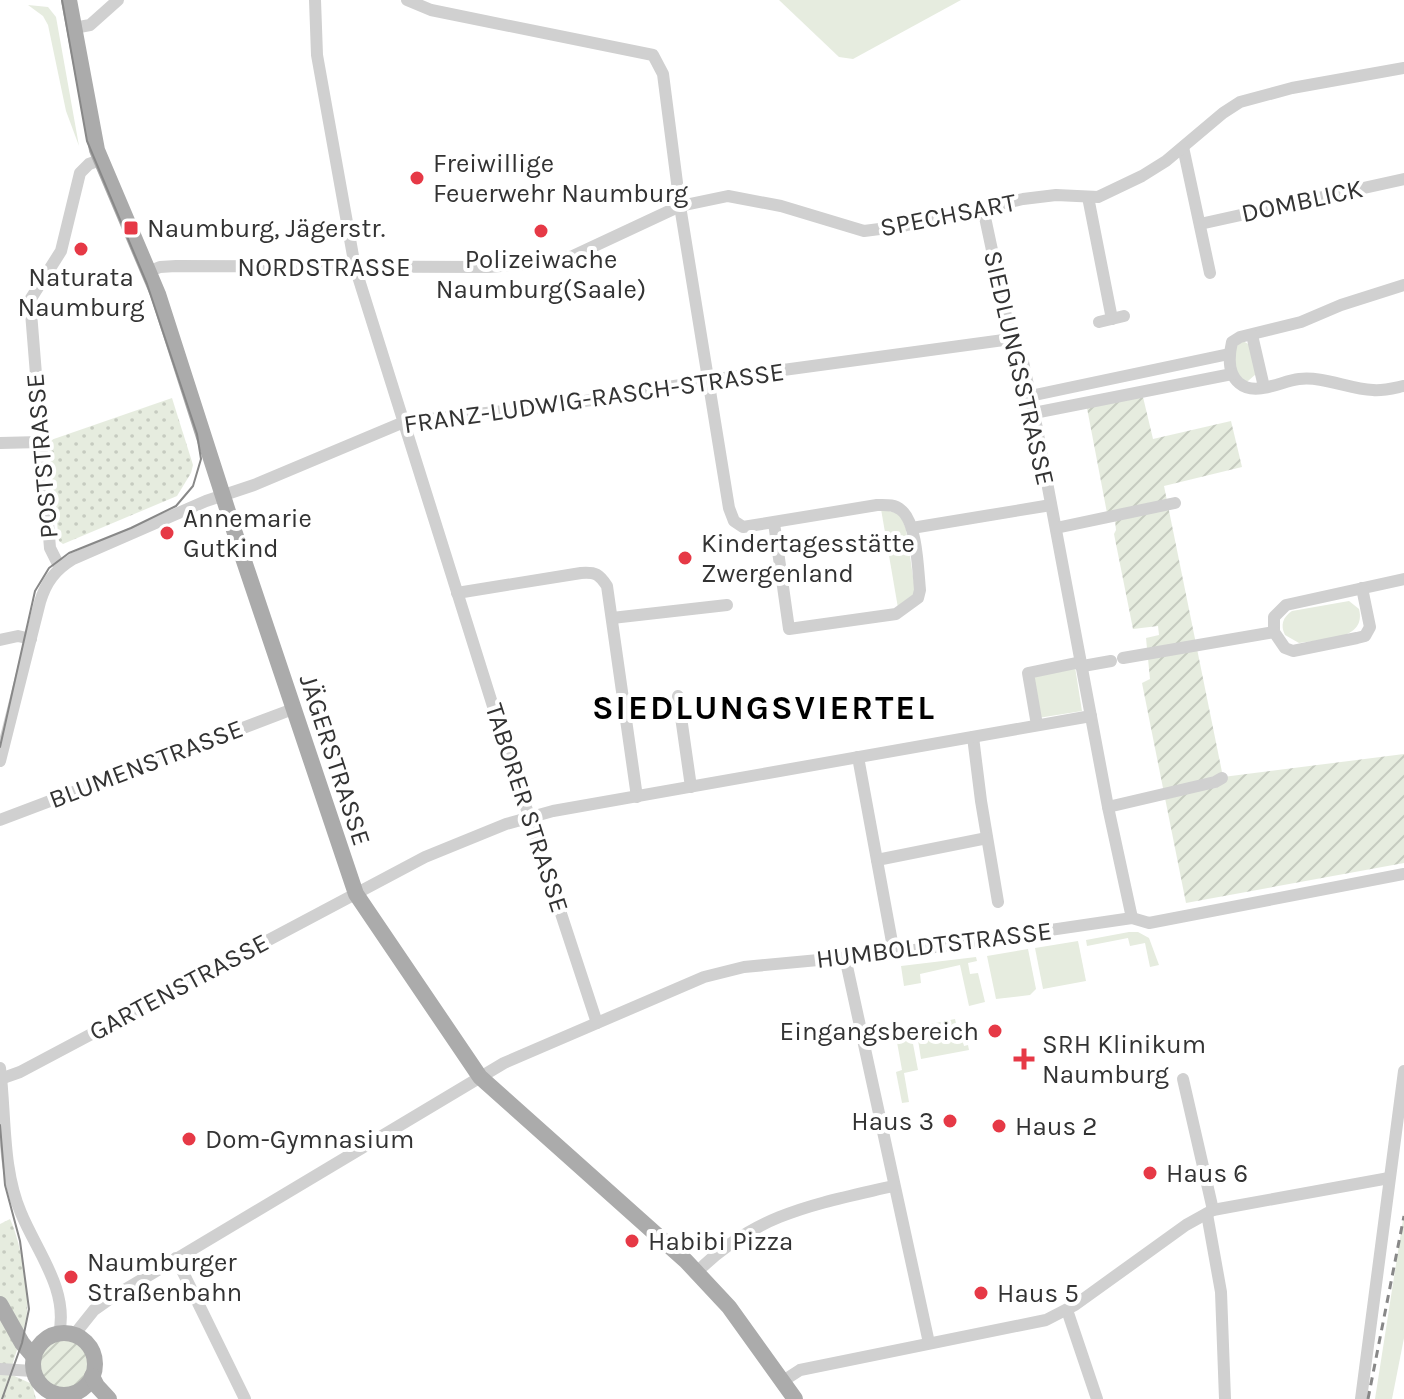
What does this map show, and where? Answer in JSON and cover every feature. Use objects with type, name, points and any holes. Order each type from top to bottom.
[{"type":"main road","name":"JÄGERSTRASSE","points":[[69,0],[100,160],[150,271],[356,894],[480,1077],[697,1272],[729,1307],[795,1399]]},
{"type":"main road","points":[[0,1304],[34,1364],[40,1384],[52,1396],[72,1394],[83,1389],[92,1376],[95,1361],[84,1341],[59,1336],[32,1339],[16,1329]]},
{"type":"main road","points":[[34,1364],[59,1336]]},
{"type":"main road","points":[[92,1376],[109,1399]]},
{"type":"main road","points":[[72,1394],[90,1399]]},
{"type":"street","points":[[74,28],[90,25],[118,0]]},
{"type":"street","name":"TABORER STRASSE","points":[[315,0],[317,55],[355,267],[528,816],[597,1023]]},
{"type":"street","points":[[407,0],[431,10],[653,55],[663,74],[680,206],[729,508],[734,521],[743,527],[893,505],[903,511],[912,528],[920,590],[918,598],[896,614],[789,629],[774,523]]},
{"type":"street","name":"SPECHSART","points":[[680,206],[728,196],[754,199],[864,231],[1056,195],[1098,197],[1142,176],[1240,102],[1292,88],[1404,68]]},
{"type":"street","points":[[1183,147],[1210,273]]},
{"type":"street","name":"POSTSTRASSE","points":[[0,761],[45,588],[60,568],[50,549],[30,306],[36,290],[61,251],[80,173],[89,164],[100,160]]},
{"type":"street","name":"DOMBLICK","points":[[1200,224],[1404,179]]},
{"type":"street","points":[[1088,197],[1112,319]]},
{"type":"street","name":"NORDSTRASSE","points":[[150,271],[176,266],[489,267],[549,262],[573,256],[680,206]]},
{"type":"street","name":"SIEDLUNGSSTRASSE","points":[[983,208],[1011,339],[1023,362],[1034,413],[1108,807],[1132,918]]},
{"type":"street","points":[[1404,285],[1341,305],[1301,322],[1232,342],[1229,354],[1232,374],[1238,383],[1247,387],[1264,387],[1301,378],[1375,391],[1404,386]]},
{"type":"street","points":[[1252,335],[1264,387]]},
{"type":"street","name":"FRANZ-LUDWIG-RASCH-STRASSE","points":[[60,568],[73,559],[223,495],[404,422],[567,404],[710,380],[1011,339]]},
{"type":"street","points":[[1030,396],[1229,354]]},
{"type":"street","points":[[1034,413],[1232,374]]},
{"type":"street","points":[[0,443],[41,442]]},
{"type":"street","points":[[1056,528],[1175,503]]},
{"type":"street","points":[[912,528],[1051,505]]},
{"type":"street","points":[[457,593],[596,572],[607,586],[637,797]]},
{"type":"street","points":[[1362,588],[1370,627],[1365,636],[1293,651],[1280,643],[1274,632],[1274,617],[1286,605],[1362,588],[1404,579]]},
{"type":"street","points":[[612,618],[727,605]]},
{"type":"street","points":[[1037,725],[1028,673],[1274,632]]},
{"type":"street","points":[[0,640],[18,636],[31,639]]},
{"type":"street","points":[[678,696],[691,787]]},
{"type":"street","name":"BLUMENSTRASSE","points":[[0,820],[293,709]]},
{"type":"street","name":"GARTENSTRASSE","points":[[0,1076],[20,1072],[434,853],[528,816],[1091,716]]},
{"type":"street","points":[[973,737],[998,902]]},
{"type":"street","points":[[858,757],[894,953]]},
{"type":"street","points":[[1108,807],[1222,778]]},
{"type":"street","points":[[877,860],[987,838]]},
{"type":"street","name":"HUMBOLDTSTRASSE","points":[[59,1336],[102,1304],[176,1258],[504,1063],[717,973],[757,965],[894,953],[1132,918],[1149,923],[1404,874]]},
{"type":"street","points":[[845,957],[929,1343]]},
{"type":"street","points":[[1361,1399],[1404,1071]]},
{"type":"street","points":[[0,1076],[13,1191],[58,1293],[59,1336]]},
{"type":"street","points":[[1183,1079],[1210,1212],[1221,1292],[1225,1399]]},
{"type":"street","points":[[783,1381],[800,1370],[1046,1320],[1067,1310],[1186,1225],[1210,1212],[1389,1178]]},
{"type":"street","points":[[697,1272],[735,1239],[784,1213],[893,1186]]},
{"type":"street","points":[[176,1258],[245,1399]]},
{"type":"street","points":[[1067,1310],[1097,1399]]},
{"type":"street","points":[[2,1370],[34,1364]]},
{"type":"shaded area","points":[[779,0],[961,0],[853,59],[839,57]]},
{"type":"shaded area","points":[[28,5],[48,7],[56,17],[79,146],[66,111],[48,25],[43,16]]},
{"type":"shaded area","points":[[1243,341],[1250,345],[1256,374],[1244,382],[1237,375],[1233,345]]},
{"type":"shaded area","points":[[1143,397],[1153,439],[1231,421],[1242,467],[1164,486],[1223,777],[1404,754],[1404,863],[1186,903],[1142,683],[1150,679],[1146,638],[1159,635],[1158,626],[1133,629],[1114,534],[1115,520],[1107,513],[1087,408]]},
{"type":"shaded area","points":[[172,398],[193,465],[177,496],[63,544],[59,541],[48,441]]},
{"type":"shaded area","points":[[881,509],[900,514],[906,529],[915,590],[914,598],[898,608]]},
{"type":"shaded area","points":[[1349,601],[1359,609],[1360,619],[1350,633],[1299,643],[1285,635],[1283,622],[1292,611]]},
{"type":"shaded area","points":[[1075,667],[1082,711],[1038,718],[1031,675]]},
{"type":"shaded area","points":[[1138,932],[1149,938],[1159,965],[1150,967],[1145,943],[1130,946],[1128,938],[1087,946],[1086,940]]},
{"type":"shaded area","points":[[1078,941],[1086,981],[1043,989],[1035,948]]},
{"type":"shaded area","points":[[1028,949],[1036,989],[1030,995],[996,999],[987,956]]},
{"type":"shaded area","points":[[976,957],[977,961],[968,963],[970,974],[978,973],[985,1002],[969,1006],[960,965],[920,974],[921,983],[904,986],[901,966]]},
{"type":"shaded area","points":[[955,1019],[960,1042],[968,1045],[969,1050],[921,1059],[916,1027]]},
{"type":"shaded area","points":[[910,1028],[918,1070],[904,1073],[909,1102],[902,1103],[896,1072],[902,1070],[895,1031]]},
{"type":"shaded area","points":[[1404,1213],[1404,1338],[1392,1399],[1375,1399]]},
{"type":"shaded area","points":[[10,1219],[24,1269],[27,1309],[10,1374],[32,1384],[36,1399],[0,1399],[0,1224]]},
{"type":"shaded area","points":[[64,1339],[82,1346],[89,1364],[82,1382],[64,1389],[46,1382],[39,1364],[46,1346]]},
{"type":"tram line","points":[[0,747],[35,591],[49,568],[69,553],[176,506],[193,486],[201,459],[197,434],[147,284],[87,141],[62,0]]},
{"type":"tram line","points":[[0,1125],[5,1185],[20,1241],[29,1309],[22,1343],[2,1399]]},
{"type":"railway","points":[[1368,1399],[1404,1216]]},
{"type":"place","name":"Freiwillige Feuerwehr Naumburg","points":[[417,178]]},
{"type":"place","name":"Naumburg, Jägerstr.","points":[[131,228]]},
{"type":"place","name":"Polizeiwache Naumburg(Saale)","points":[[541,231]]},
{"type":"place","name":"Naturata Naumburg","points":[[81,249]]},
{"type":"place","name":"Annemarie Gutkind","points":[[167,533]]},
{"type":"place","name":"Kindertagesstätte Zwergenland","points":[[685,558]]},
{"type":"place","name":"Eingangsbereich","points":[[995,1031]]},
{"type":"place","name":"SRH Klinikum Naumburg","points":[[1024,1059]]},
{"type":"place","name":"Haus 3","points":[[950,1121]]},
{"type":"place","name":"Haus 2","points":[[999,1126]]},
{"type":"place","name":"Dom-Gymnasium","points":[[189,1139]]},
{"type":"place","name":"Haus 6","points":[[1150,1173]]},
{"type":"place","name":"Habibi Pizza","points":[[632,1241]]},
{"type":"place","name":"Naumburger Straßenbahn","points":[[71,1277]]},
{"type":"place","name":"Haus 5","points":[[981,1293]]},
{"type":"district","name":"SIEDLUNGSVIERTEL","points":[[764,708]]}]
